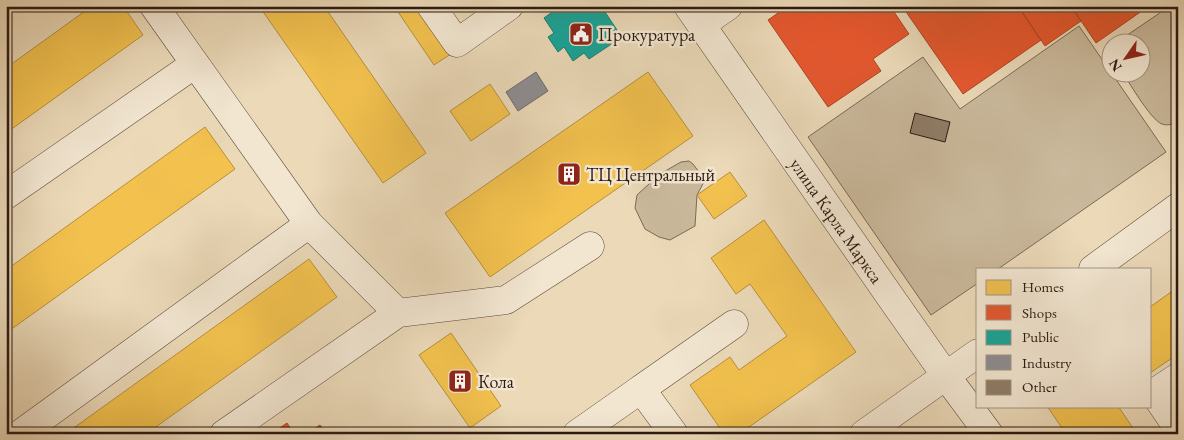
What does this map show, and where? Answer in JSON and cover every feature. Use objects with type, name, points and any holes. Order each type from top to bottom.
[{"type":"street","points":[[154,6],[309,224],[398,313]]},
{"type":"street","points":[[431,6],[458,43],[509,6]]},
{"type":"street","points":[[694,16],[728,6]]},
{"type":"street","name":"улица Карла Маркса","points":[[694,16],[946,376],[990,434]]},
{"type":"street","points":[[6,194],[195,64]]},
{"type":"street","points":[[1094,268],[1178,207]]},
{"type":"street","points":[[20,434],[309,224]]},
{"type":"street","points":[[224,434],[398,313],[506,300],[590,246]]},
{"type":"street","points":[[577,434],[734,324]]},
{"type":"street","points":[[864,434],[976,354]]},
{"type":"street","points":[[1178,376],[1154,393],[1178,428]]},
{"type":"street","points":[[641,389],[674,434]]},
{"type":"shaded area","points":[[1170,6],[1178,6],[1178,122],[1166,125],[1157,121],[1129,82],[1152,82],[1152,32],[1132,32]]},
{"type":"shaded area","points":[[1079,26],[1102,59],[1102,82],[1118,82],[1166,152],[999,268],[976,268],[976,284],[931,315],[808,137],[923,57],[960,109]]},
{"type":"shaded area","points":[[689,161],[705,180],[697,195],[695,226],[670,240],[659,237],[645,229],[635,208],[637,195],[660,174],[681,162]]},
{"type":"building: Homes","points":[[92,6],[123,6],[143,35],[6,133],[6,68]]},
{"type":"building: Homes","points":[[259,6],[324,6],[426,153],[383,183]]},
{"type":"building: Homes","points":[[394,6],[422,6],[454,52],[434,65]]},
{"type":"building: Homes","name":"ТЦ Центральный","points":[[648,72],[693,136],[490,277],[445,213]]},
{"type":"building: Homes","points":[[490,84],[510,114],[471,141],[450,111]]},
{"type":"building: Homes","points":[[205,127],[235,169],[6,333],[6,270]]},
{"type":"building: Homes","points":[[730,172],[747,196],[714,219],[697,195]]},
{"type":"building: Homes","points":[[764,220],[856,352],[739,434],[724,434],[690,385],[730,357],[739,370],[787,336],[750,284],[736,294],[711,258]]},
{"type":"building: Homes","points":[[309,259],[337,297],[146,434],[79,434],[75,427]]},
{"type":"building: Homes","points":[[1178,287],[1178,354],[1152,372],[1152,306]]},
{"type":"building: Homes","name":"Кола","points":[[451,333],[501,406],[470,428],[419,355]]},
{"type":"building: Homes","points":[[1048,408],[1119,408],[1137,434],[1066,434]]},
{"type":"building: Shops","points":[[788,6],[890,6],[909,34],[873,59],[881,71],[828,107],[768,20]]},
{"type":"building: Shops","points":[[902,6],[1018,6],[1041,40],[963,94]]},
{"type":"building: Shops","points":[[1018,6],[1071,6],[1081,21],[1045,46]]},
{"type":"building: Shops","points":[[1071,6],[1149,6],[1112,32],[1102,32],[1102,39],[1096,43]]},
{"type":"building: Shops","points":[[287,423],[294,434],[271,434]]},
{"type":"building: Shops","points":[[320,425],[326,434],[307,434]]},
{"type":"building: Public","name":"Прокуратура","points":[[552,6],[601,6],[617,30],[608,36],[613,43],[589,59],[584,53],[573,61],[564,47],[558,52],[548,37],[554,33],[544,18],[555,10]]},
{"type":"building: Industry","points":[[536,72],[548,91],[518,111],[506,92]]},
{"type":"building: Other","points":[[915,113],[950,122],[945,142],[910,133]]},
{"type":"place","name":"Прокуратура","points":[[581,34]]},
{"type":"place","name":"ТЦ Центральный","points":[[569,174]]},
{"type":"place","name":"Кола","points":[[460,381]]}]
